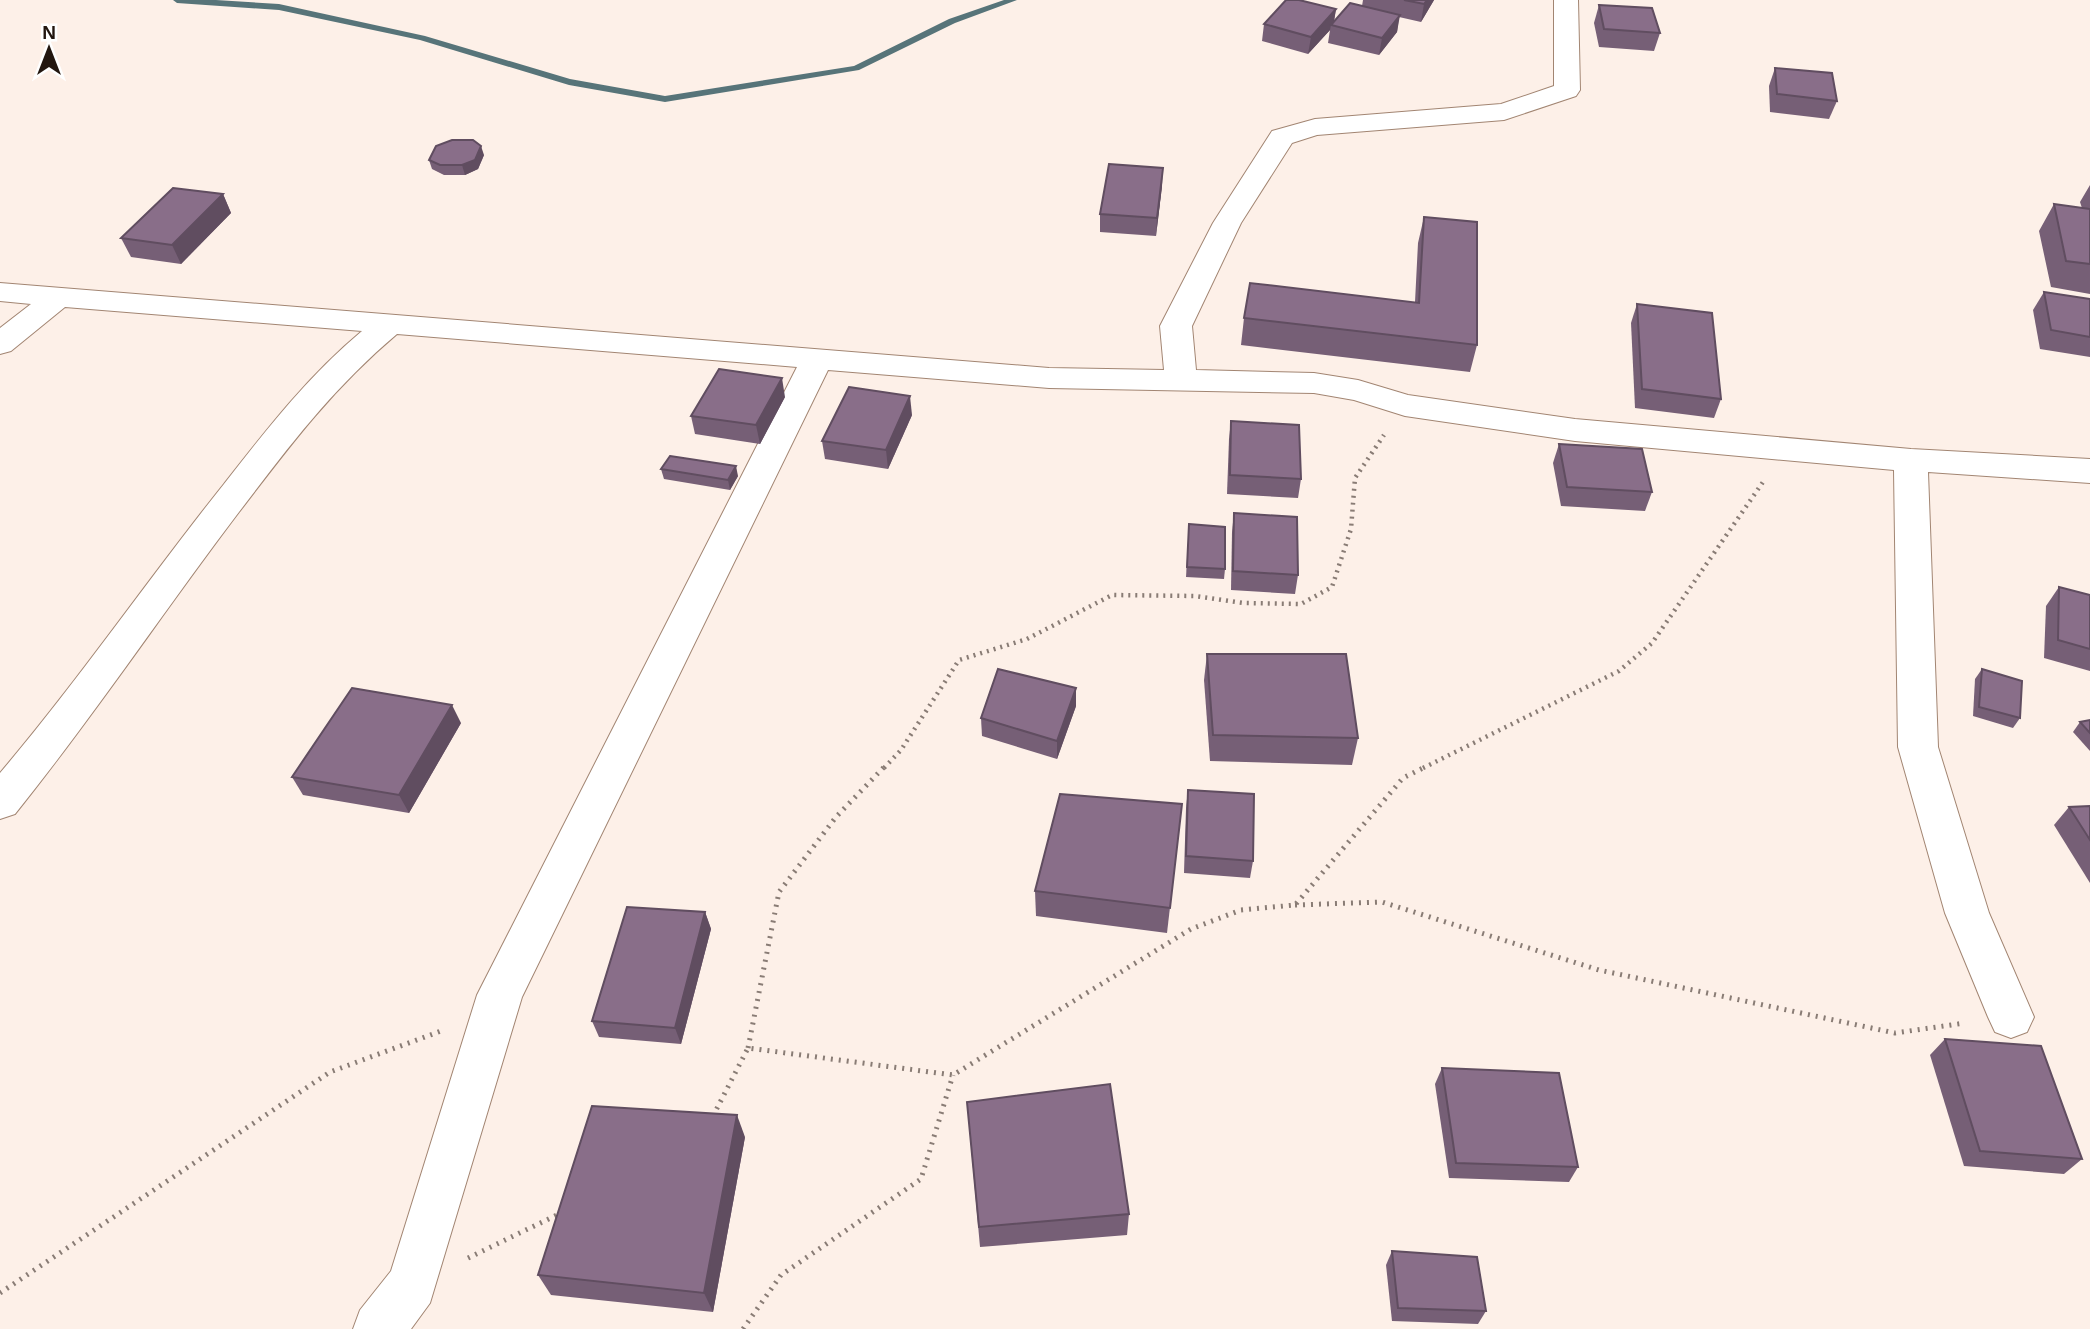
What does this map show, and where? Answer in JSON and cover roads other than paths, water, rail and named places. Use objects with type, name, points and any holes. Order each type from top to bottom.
[{"type":"street","points":[[1181,379],[1176,326],[1227,223],[1282,137],[1315,127],[1504,112],[1567,90],[1566,0]]},
{"type":"street","points":[[0,292],[1049,378],[1314,383],[1358,390],[1405,405],[1575,430],[1911,460],[2090,471]]},
{"type":"street","points":[[0,344],[58,297]]},
{"type":"street","points":[[0,802],[69,719],[184,559],[290,422],[340,366],[390,325]]},
{"type":"street","points":[[379,1329],[412,1285],[494,1012],[816,361]]},
{"type":"street","points":[[1911,460],[1918,747],[1967,913],[2011,1017]]},
{"type":"waterway","points":[[177,0],[279,7],[422,38],[569,82],[665,99],[856,68],[952,21],[1013,0]]}]
